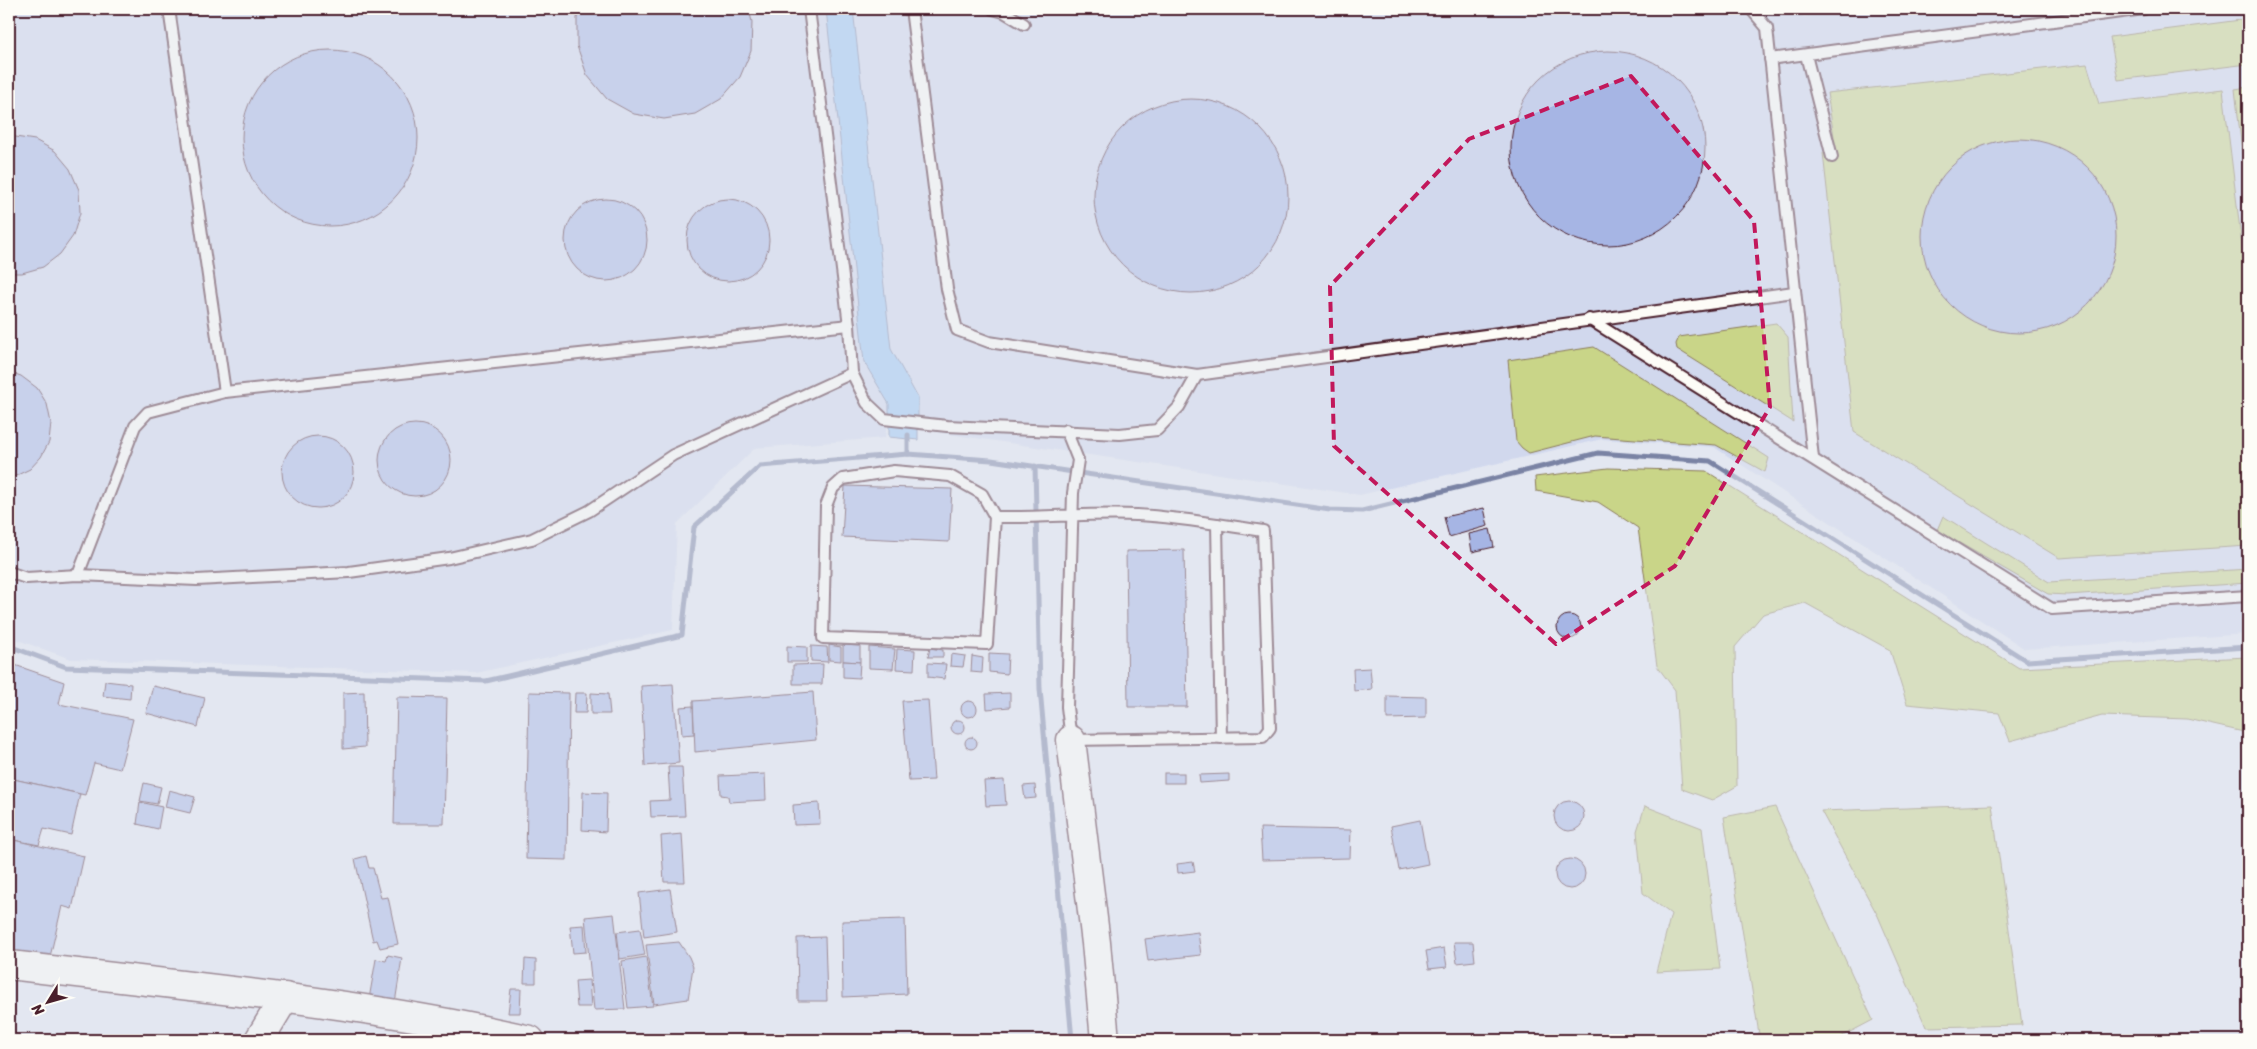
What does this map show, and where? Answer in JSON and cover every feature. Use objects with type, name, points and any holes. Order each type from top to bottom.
[{"type":"street","points":[[1071,740],[1096,943],[1105,1040]]},
{"type":"street","points":[[9,965],[285,997],[412,1016],[530,1040]]},
{"type":"street","points":[[259,1040],[285,997]]},
{"type":"lane","points":[[169,9],[225,392]]},
{"type":"lane","points":[[808,9],[849,325],[852,373],[867,404],[884,418],[947,426],[1066,430],[1120,434],[1156,430],[1179,407],[1196,375]]},
{"type":"lane","points":[[913,9],[947,289],[958,330],[989,342],[1196,375],[1794,292]]},
{"type":"lane","points":[[993,9],[1004,12],[1024,24]]},
{"type":"lane","points":[[1751,9],[1767,28],[1813,458]]},
{"type":"lane","points":[[1770,59],[2144,9]]},
{"type":"lane","points":[[1806,55],[1832,157]]},
{"type":"lane","points":[[1589,319],[2052,608],[2248,596]]},
{"type":"lane","points":[[78,575],[135,426],[148,412],[225,392],[849,325]]},
{"type":"lane","points":[[9,572],[26,578],[78,575],[198,580],[349,572],[449,558],[532,539],[589,511],[673,455],[852,373]]},
{"type":"lane","points":[[995,517],[1028,518],[1072,516],[1138,515],[1263,531],[1270,728],[1263,737],[1071,740],[1067,707],[1072,516],[1073,493],[1078,460],[1066,430]]},
{"type":"lane","points":[[894,471],[950,476],[982,494],[995,517],[987,644],[823,638],[826,506],[833,488],[843,479],[894,471]]},
{"type":"lane","points":[[1217,524],[1221,738]]},
{"type":"highlighted area","points":[[1631,76],[1754,221],[1770,407],[1675,566],[1556,644],[1334,446],[1330,286],[1469,139]]},
{"type":"shaded area","points":[[9,9],[1797,9],[1804,17],[1863,9],[2248,9],[2248,634],[2025,649],[1714,447],[1602,439],[1360,495],[887,425],[885,438],[755,448],[677,524],[673,630],[476,673],[71,659],[9,637]]},
{"type":"green space","points":[[2248,19],[2248,64],[2118,80],[2110,37]]},
{"type":"green space","points":[[2087,64],[2099,104],[2223,89],[2248,296],[2248,546],[2059,558],[1854,432],[1823,153],[1836,149],[1827,93]]},
{"type":"green space","points":[[2248,87],[2248,205],[2235,89]]},
{"type":"green space","points":[[1776,323],[1788,337],[1793,422],[1677,349],[1676,344],[1679,337]]},
{"type":"green space","points":[[1594,347],[1769,458],[1765,472],[1716,445],[1595,436],[1529,453],[1522,448],[1516,441],[1508,360]]},
{"type":"green space","points":[[1608,468],[1706,471],[2019,668],[2248,657],[2248,733],[2187,719],[2102,716],[2010,741],[1999,713],[1907,704],[1890,650],[1805,603],[1763,614],[1735,647],[1737,786],[1712,800],[1682,789],[1675,690],[1657,666],[1638,528],[1598,502],[1536,491],[1535,477]]},
{"type":"green space","points":[[1943,516],[2049,582],[2248,569],[2248,583],[2067,595],[2048,594],[1937,530]]},
{"type":"green space","points":[[1992,805],[2022,1025],[1926,1027],[1878,916],[1821,811]]},
{"type":"green space","points":[[1645,806],[1702,828],[1720,969],[1656,972],[1671,914],[1643,893],[1637,831]]},
{"type":"green space","points":[[1775,807],[1873,1020],[1835,1040],[1760,1040],[1724,817]]},
{"type":"water","points":[[826,9],[853,9],[891,349],[918,398],[918,440],[889,437],[889,404],[864,362]]},
{"type":"building","points":[[579,9],[749,9],[752,22],[751,51],[740,77],[721,99],[695,114],[664,119],[634,114],[607,99],[587,75],[577,46],[577,18]]},
{"type":"building","points":[[330,50],[364,57],[386,70],[398,82],[411,104],[418,138],[411,172],[398,194],[386,206],[364,219],[330,226],[296,219],[274,206],[262,194],[249,172],[242,138],[249,104],[262,82],[274,70],[296,57]]},
{"type":"building","points":[[1618,51],[1627,52],[1654,62],[1677,79],[1689,94],[1698,111],[1704,129],[1704,167],[1698,185],[1689,202],[1677,217],[1662,229],[1645,238],[1627,244],[1598,245],[1589,244],[1562,234],[1546,223],[1533,210],[1522,194],[1512,167],[1511,138],[1512,129],[1522,102],[1533,86],[1546,73],[1562,62],[1589,52]]},
{"type":"building","points":[[1181,99],[1201,99],[1237,110],[1260,127],[1272,142],[1281,159],[1288,186],[1288,206],[1281,233],[1272,250],[1260,265],[1245,277],[1228,286],[1201,293],[1181,293],[1145,282],[1129,271],[1116,258],[1105,242],[1098,224],[1094,206],[1094,186],[1105,150],[1116,134],[1129,121],[1145,110],[1163,103]]},
{"type":"building","points":[[9,136],[35,140],[55,151],[70,169],[79,190],[80,213],[73,236],[60,254],[43,267],[22,273],[9,273]]},
{"type":"building","points":[[2029,139],[2038,140],[2065,150],[2088,167],[2100,182],[2109,199],[2115,217],[2115,255],[2109,273],[2100,290],[2088,305],[2073,317],[2056,326],[2038,332],[2009,333],[2000,332],[1973,322],[1957,311],[1944,298],[1933,282],[1923,255],[1922,226],[1923,217],[1933,190],[1944,174],[1957,161],[1973,150],[2000,140]]},
{"type":"building","points":[[606,199],[622,202],[635,211],[644,224],[647,240],[644,256],[635,269],[622,278],[606,281],[590,278],[577,269],[568,256],[565,240],[568,224],[577,211],[590,202]]},
{"type":"building","points":[[728,199],[744,202],[757,211],[766,224],[769,240],[766,256],[757,269],[744,278],[728,281],[712,278],[699,269],[690,256],[687,240],[690,224],[699,211],[712,202]]},
{"type":"building","points":[[9,372],[21,376],[37,388],[47,404],[51,423],[49,442],[41,457],[30,469],[9,479]]},
{"type":"building","points":[[415,424],[435,430],[445,440],[451,460],[445,480],[435,490],[415,496],[395,490],[385,480],[379,460],[385,440],[395,430]]},
{"type":"building","points":[[318,436],[338,442],[348,452],[354,472],[348,492],[338,502],[318,508],[298,502],[288,492],[282,472],[288,452],[298,442]]},
{"type":"building","points":[[845,486],[952,489],[949,542],[842,537]]},
{"type":"building","points":[[1484,508],[1488,526],[1449,537],[1444,517]]},
{"type":"building","points":[[1490,529],[1494,547],[1472,552],[1469,534]]},
{"type":"building","points":[[1184,550],[1187,707],[1128,707],[1126,551]]},
{"type":"building","points":[[1569,615],[1577,619],[1581,627],[1577,635],[1569,639],[1561,635],[1557,627],[1561,619]]},
{"type":"building","points":[[829,645],[841,647],[841,661],[829,660]]},
{"type":"building","points":[[843,645],[860,646],[860,662],[843,661]]},
{"type":"building","points":[[787,646],[807,647],[807,662],[787,662]]},
{"type":"building","points":[[811,646],[827,647],[828,662],[811,661]]},
{"type":"building","points":[[869,647],[895,649],[893,669],[869,668]]},
{"type":"building","points":[[930,648],[943,650],[943,657],[928,657]]},
{"type":"building","points":[[897,649],[915,650],[914,670],[896,669]]},
{"type":"building","points":[[989,653],[1008,654],[1007,674],[989,672]]},
{"type":"building","points":[[951,654],[965,656],[963,667],[950,666]]},
{"type":"building","points":[[972,656],[983,658],[982,673],[971,672]]},
{"type":"building","points":[[843,661],[860,662],[859,678],[843,677]]},
{"type":"building","points":[[9,663],[64,682],[59,704],[133,719],[120,769],[94,763],[85,795],[9,778]]},
{"type":"building","points":[[928,663],[946,664],[944,679],[928,677]]},
{"type":"building","points":[[823,664],[822,684],[793,684],[793,665]]},
{"type":"building","points":[[1370,668],[1372,689],[1354,691],[1353,669]]},
{"type":"building","points":[[105,681],[131,684],[130,699],[103,696]]},
{"type":"building","points":[[673,684],[679,763],[645,766],[641,686]]},
{"type":"building","points":[[153,686],[205,698],[198,727],[146,713]]},
{"type":"building","points":[[364,692],[365,747],[343,749],[343,693]]},
{"type":"building","points":[[529,692],[569,693],[567,860],[526,859]]},
{"type":"building","points":[[813,692],[816,740],[695,752],[693,701]]},
{"type":"building","points":[[575,693],[587,693],[586,713],[574,713]]},
{"type":"building","points":[[591,693],[608,694],[610,714],[591,714]]},
{"type":"building","points":[[1010,693],[1010,707],[987,709],[986,694]]},
{"type":"building","points":[[1387,696],[1426,697],[1426,718],[1387,719]]},
{"type":"building","points":[[397,697],[447,698],[444,824],[394,824]]},
{"type":"building","points":[[928,700],[934,780],[909,781],[902,701]]},
{"type":"building","points":[[969,701],[977,709],[969,717],[961,709]]},
{"type":"building","points":[[693,706],[694,734],[682,735],[680,707]]},
{"type":"building","points":[[955,720],[961,720],[965,727],[961,734],[955,734],[951,730],[951,724]]},
{"type":"building","points":[[973,737],[976,738],[976,748],[969,749],[966,748],[965,741],[966,738]]},
{"type":"building","points":[[668,767],[682,767],[685,816],[651,817],[650,801],[670,800]]},
{"type":"building","points":[[1164,773],[1184,773],[1184,783],[1164,783]]},
{"type":"building","points":[[765,774],[766,800],[729,802],[728,796],[721,795],[720,776]]},
{"type":"building","points":[[1229,774],[1229,781],[1200,783],[1199,775]]},
{"type":"building","points":[[9,778],[80,794],[71,835],[44,829],[39,845],[9,839]]},
{"type":"building","points":[[1004,780],[1006,805],[986,806],[984,781]]},
{"type":"building","points":[[144,783],[161,787],[157,804],[140,801]]},
{"type":"building","points":[[1035,785],[1036,798],[1025,799],[1023,786]]},
{"type":"building","points":[[169,790],[195,797],[190,813],[165,807]]},
{"type":"building","points":[[583,792],[607,793],[606,832],[582,830]]},
{"type":"building","points":[[1569,801],[1579,806],[1584,816],[1579,826],[1569,831],[1559,826],[1554,816],[1559,806]]},
{"type":"building","points":[[140,802],[162,807],[158,829],[137,824]]},
{"type":"building","points":[[819,803],[820,824],[794,825],[793,805]]},
{"type":"building","points":[[1420,820],[1428,864],[1399,870],[1391,826]]},
{"type":"building","points":[[1260,828],[1351,830],[1350,858],[1262,860]]},
{"type":"building","points":[[682,834],[685,882],[664,882],[661,836]]},
{"type":"building","points":[[9,839],[84,856],[72,909],[62,906],[49,961],[9,952]]},
{"type":"building","points":[[366,856],[369,868],[373,868],[381,898],[388,897],[398,944],[380,948],[377,940],[373,941],[355,859]]},
{"type":"building","points":[[1570,859],[1576,860],[1584,868],[1584,880],[1576,888],[1570,889],[1564,888],[1556,880],[1555,874],[1556,868],[1564,860]]},
{"type":"building","points":[[1193,862],[1195,871],[1178,873],[1177,864]]},
{"type":"building","points":[[670,889],[677,932],[644,937],[639,893]]},
{"type":"building","points":[[614,914],[625,1009],[594,1010],[585,917]]},
{"type":"building","points":[[905,919],[907,994],[843,997],[842,921]]},
{"type":"building","points":[[584,925],[586,952],[573,953],[570,926]]},
{"type":"building","points":[[640,929],[645,955],[620,959],[617,932]]},
{"type":"building","points":[[1198,932],[1201,955],[1148,961],[1145,939]]},
{"type":"building","points":[[825,937],[827,1001],[798,1001],[797,938]]},
{"type":"building","points":[[679,942],[693,967],[688,999],[654,1004],[646,945]]},
{"type":"building","points":[[1454,942],[1473,942],[1475,961],[1457,963]]},
{"type":"building","points":[[1444,948],[1447,967],[1429,969],[1426,951]]},
{"type":"building","points":[[388,955],[402,958],[395,1003],[369,999],[376,959],[386,961]]},
{"type":"building","points":[[646,957],[653,1006],[628,1008],[622,961]]},
{"type":"building","points":[[525,959],[536,960],[536,983],[524,983]]},
{"type":"building","points":[[589,980],[591,1007],[577,1007],[575,981]]},
{"type":"building","points":[[511,989],[521,989],[520,1013],[508,1013]]},
{"type":"waterway","points":[[908,435],[908,454]]},
{"type":"waterway","points":[[9,646],[66,667],[486,681],[682,635],[694,527],[760,466],[908,454],[991,460],[1330,510],[1362,511],[1598,453],[1710,461],[2027,661],[2248,647]]},
{"type":"waterway","points":[[1035,466],[1040,689],[1072,1040]]}]
